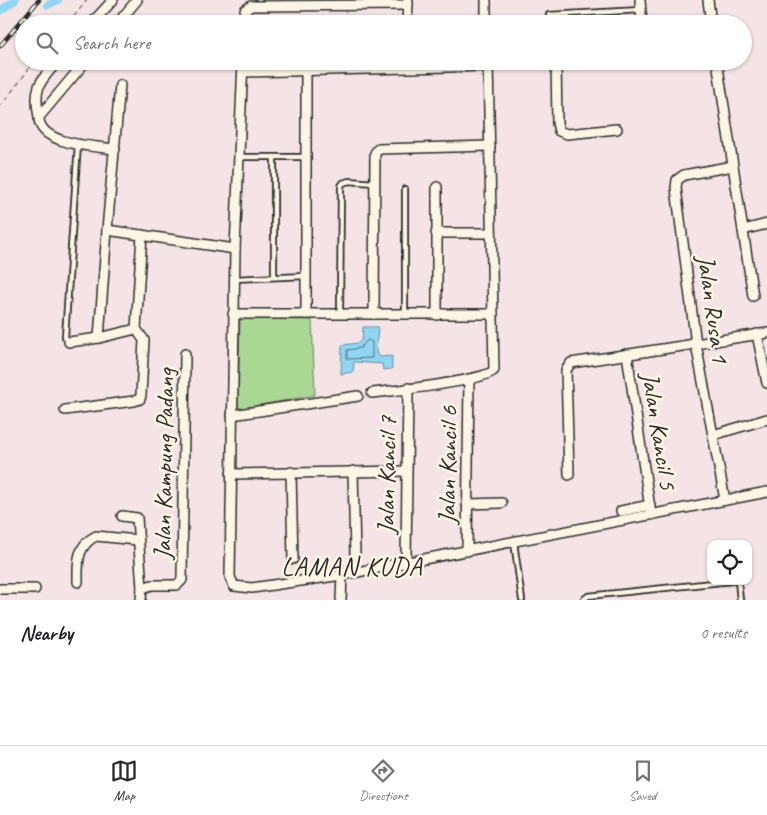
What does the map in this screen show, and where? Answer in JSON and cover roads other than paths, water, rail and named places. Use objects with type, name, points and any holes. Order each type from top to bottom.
[{"type":"street","points":[[99,15],[113,0]]},
{"type":"street","points":[[125,15],[138,0]]},
{"type":"street","points":[[486,0],[486,15]]},
{"type":"street","points":[[640,0],[641,15]]},
{"type":"street","points":[[708,0],[710,15]]},
{"type":"street","points":[[244,15],[245,10],[251,6],[344,2],[408,2],[407,15]]},
{"type":"street","points":[[50,70],[37,86],[35,96],[39,117],[38,125],[42,131],[78,144],[115,149]]},
{"type":"street","points":[[39,117],[78,70]]},
{"type":"street","points":[[323,70],[242,72],[233,314],[230,577],[234,586],[252,588],[342,576],[514,542],[650,510]]},
{"type":"street","points":[[372,393],[469,379],[492,373],[494,370],[488,70]]},
{"type":"street","points":[[556,70],[557,123],[559,131],[567,134],[617,129]]},
{"type":"street","points":[[718,70],[753,296]]},
{"type":"street","points":[[306,71],[306,314]]},
{"type":"street","points":[[99,338],[120,86]]},
{"type":"street","points":[[374,314],[375,153],[382,148],[490,146]]},
{"type":"street","name":"Jalan Rusa 1","points":[[726,500],[696,344],[677,180],[684,175],[733,166]]},
{"type":"street","points":[[437,187],[437,315]]},
{"type":"street","points":[[743,230],[767,224]]},
{"type":"street","points":[[107,230],[235,249]]},
{"type":"street","points":[[436,233],[491,233]]},
{"type":"street","points":[[65,410],[140,399],[144,340],[136,330],[142,236]]},
{"type":"street","points":[[233,314],[493,314]]},
{"type":"street","points":[[69,342],[136,330]]},
{"type":"street","points":[[569,475],[568,366],[575,362],[767,333]]},
{"type":"street","points":[[757,334],[767,384]]},
{"type":"street","name":"Jalan Kampung Padang","points":[[141,600],[142,588],[152,585],[177,585],[182,580],[185,354]]},
{"type":"street","name":"Jalan Kancil 5","points":[[627,354],[650,510]]},
{"type":"street","name":"Jalan Kancil 6","points":[[467,551],[469,379]]},
{"type":"street","name":"Jalan Kancil 7","points":[[406,563],[408,388]]},
{"type":"street","points":[[232,415],[358,396]]},
{"type":"street","points":[[713,435],[767,419]]},
{"type":"street","points":[[353,471],[355,555]]},
{"type":"street","points":[[231,474],[406,471]]},
{"type":"street","points":[[292,472],[293,559]]},
{"type":"street","points":[[621,511],[650,510],[726,500],[767,492]]},
{"type":"street","points":[[467,504],[502,503]]},
{"type":"street","points":[[122,516],[137,518],[137,540],[142,588]]},
{"type":"street","points":[[78,582],[78,554],[81,547],[91,539],[96,536],[137,540]]},
{"type":"street","points":[[341,600],[342,576]]},
{"type":"street","points":[[0,589],[35,589]]},
{"type":"lane","points":[[549,15],[641,10]]},
{"type":"lane","points":[[69,342],[65,337],[78,144]]},
{"type":"lane","points":[[239,157],[306,157]]},
{"type":"lane","points":[[274,157],[274,276]]},
{"type":"lane","points":[[340,314],[341,186],[349,181],[374,183]]},
{"type":"lane","points":[[404,188],[405,315]]},
{"type":"lane","points":[[234,279],[306,276]]},
{"type":"lane","points":[[514,542],[522,600]]},
{"type":"lane","points":[[583,600],[588,596],[707,584]]},
{"type":"lane","points":[[738,585],[740,600]]},
{"type":"water","points":[[363,327],[378,327],[376,352],[379,357],[392,356],[392,369],[383,370],[382,364],[354,362],[353,372],[341,374],[342,345],[358,343],[362,340]]},
{"type":"waterway","points":[[0,11],[15,0]]},
{"type":"waterway","points":[[48,5],[58,0]]},
{"type":"railway","points":[[26,15],[39,0]]},
{"type":"railway","points":[[0,46],[15,28]]},
{"type":"district","name":"LAMAN KUDA","points":[[352,566]]}]
